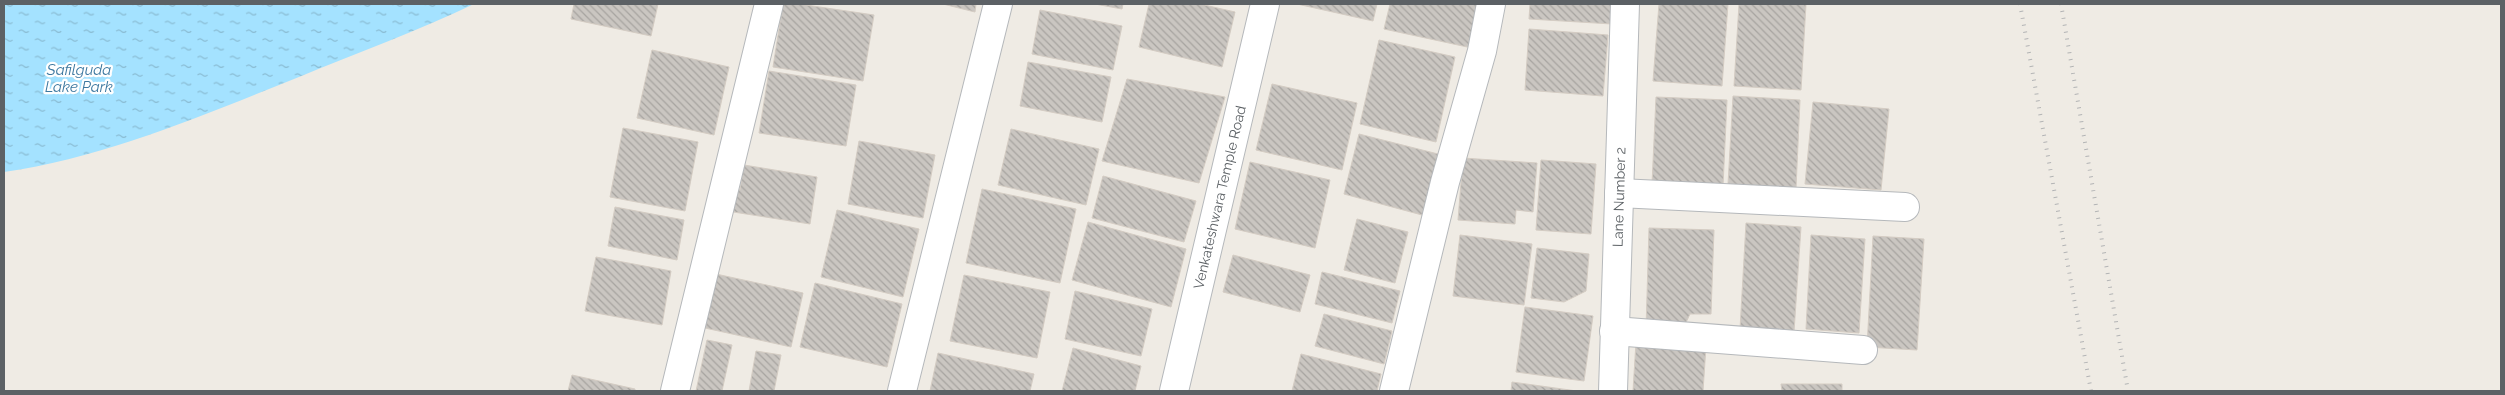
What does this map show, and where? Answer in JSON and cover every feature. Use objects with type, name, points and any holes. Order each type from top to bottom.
[{"type":"street","points":[[675,391],[769,4]]},
{"type":"street","points":[[902,391],[998,4]]},
{"type":"street","name":"Venkateshwara Temple Road","points":[[1174,391],[1265,4]]},
{"type":"street","points":[[1394,391],[1445,182],[1482,52],[1490,4]]},
{"type":"street","name":"Lane Number 2","points":[[1612,391],[1625,4]]},
{"type":"street","points":[[1619,193],[1905,207]]},
{"type":"street","points":[[1614,331],[1863,350]]},
{"type":"water","name":"Safilguda Lake Park","points":[[4,4],[474,4],[387,42],[154,133],[80,156],[4,172]]},
{"type":"building","points":[[574,4],[658,4],[651,36],[571,19]]},
{"type":"building","points":[[783,4],[799,4],[874,15],[863,81],[773,67]]},
{"type":"building","points":[[943,4],[976,4],[975,12]]},
{"type":"building","points":[[1095,4],[1123,4],[1122,9]]},
{"type":"building","points":[[1149,4],[1200,4],[1235,12],[1222,67],[1139,47]]},
{"type":"building","points":[[1297,4],[1377,4],[1373,21]]},
{"type":"building","points":[[1390,4],[1481,4],[1472,48],[1384,29]]},
{"type":"building","points":[[1530,4],[1613,4],[1612,24],[1529,19]]},
{"type":"building","points":[[1659,4],[1728,4],[1722,86],[1653,81]]},
{"type":"building","points":[[1739,4],[1806,4],[1801,90],[1734,86]]},
{"type":"building","points":[[1040,10],[1122,26],[1113,70],[1032,54]]},
{"type":"building","points":[[1529,29],[1608,35],[1603,96],[1525,90]]},
{"type":"building","points":[[1379,40],[1455,57],[1436,142],[1360,124]]},
{"type":"building","points":[[652,50],[729,67],[714,135],[637,118]]},
{"type":"building","points":[[1028,62],[1111,77],[1102,122],[1020,106]]},
{"type":"building","points":[[769,71],[856,85],[846,146],[759,133]]},
{"type":"building","points":[[1127,79],[1225,97],[1199,183],[1102,161]]},
{"type":"building","points":[[1272,84],[1357,103],[1342,170],[1256,150]]},
{"type":"building","points":[[1733,96],[1800,100],[1796,188],[1728,184]]},
{"type":"building","points":[[1656,97],[1727,100],[1723,186],[1652,184]]},
{"type":"building","points":[[1813,102],[1889,109],[1881,190],[1805,184]]},
{"type":"building","points":[[623,128],[698,142],[685,211],[610,197]]},
{"type":"building","points":[[1011,129],[1099,149],[1086,205],[998,185]]},
{"type":"building","points":[[1359,134],[1438,154],[1422,215],[1344,194]]},
{"type":"building","points":[[859,141],[935,155],[923,218],[848,204]]},
{"type":"building","points":[[1463,158],[1537,163],[1533,212],[1516,210],[1515,224],[1458,220]]},
{"type":"building","points":[[1541,160],[1596,164],[1591,234],[1536,230]]},
{"type":"building","points":[[1250,162],[1330,180],[1315,248],[1235,229]]},
{"type":"building","points":[[744,165],[817,177],[810,224],[727,211],[731,188],[740,190]]},
{"type":"building","points":[[1103,176],[1196,201],[1184,242],[1092,218]]},
{"type":"building","points":[[982,189],[1076,209],[1060,283],[966,263]]},
{"type":"building","points":[[615,207],[684,220],[677,260],[608,246]]},
{"type":"building","points":[[837,210],[919,229],[903,297],[821,277]]},
{"type":"building","points":[[1357,219],[1408,232],[1395,283],[1344,270]]},
{"type":"building","points":[[1088,222],[1186,249],[1171,307],[1072,280]]},
{"type":"building","points":[[1746,223],[1801,227],[1794,332],[1740,329]]},
{"type":"building","points":[[1649,228],[1714,230],[1711,314],[1690,314],[1683,329],[1646,329]]},
{"type":"building","points":[[1460,235],[1532,244],[1524,305],[1453,296]]},
{"type":"building","points":[[1811,235],[1865,239],[1859,333],[1806,329]]},
{"type":"building","points":[[1873,236],[1924,239],[1917,350],[1867,347]]},
{"type":"building","points":[[1537,248],[1589,254],[1586,291],[1564,302],[1531,298]]},
{"type":"building","points":[[1233,255],[1310,275],[1300,312],[1223,292]]},
{"type":"building","points":[[596,257],[671,271],[662,325],[585,311]]},
{"type":"building","points":[[1322,272],[1400,291],[1392,323],[1315,304]]},
{"type":"building","points":[[716,274],[803,293],[791,347],[705,328]]},
{"type":"building","points":[[964,275],[1050,292],[1037,358],[950,341]]},
{"type":"building","points":[[815,283],[902,304],[887,367],[800,347]]},
{"type":"building","points":[[1075,291],[1152,309],[1141,356],[1065,339]]},
{"type":"building","points":[[1525,307],[1593,316],[1584,381],[1516,372]]},
{"type":"building","points":[[1324,314],[1392,331],[1384,364],[1315,346]]},
{"type":"building","points":[[707,340],[732,345],[722,391],[696,391]]},
{"type":"building","points":[[1636,342],[1706,346],[1703,391],[1633,391]]},
{"type":"building","points":[[1073,348],[1141,366],[1135,391],[1062,391]]},
{"type":"building","points":[[756,351],[781,355],[774,391],[749,391]]},
{"type":"building","points":[[938,353],[1034,374],[1030,391],[930,391]]},
{"type":"building","points":[[1301,354],[1381,374],[1377,391],[1292,391]]},
{"type":"building","points":[[572,375],[635,389],[635,391],[568,391]]},
{"type":"building","points":[[1512,382],[1577,391],[1511,391]]},
{"type":"building","points":[[1781,384],[1842,384],[1842,391],[1782,391]]},
{"type":"railway","points":[[2020,4],[2091,391]]},
{"type":"railway","points":[[2061,4],[2128,391]]}]
